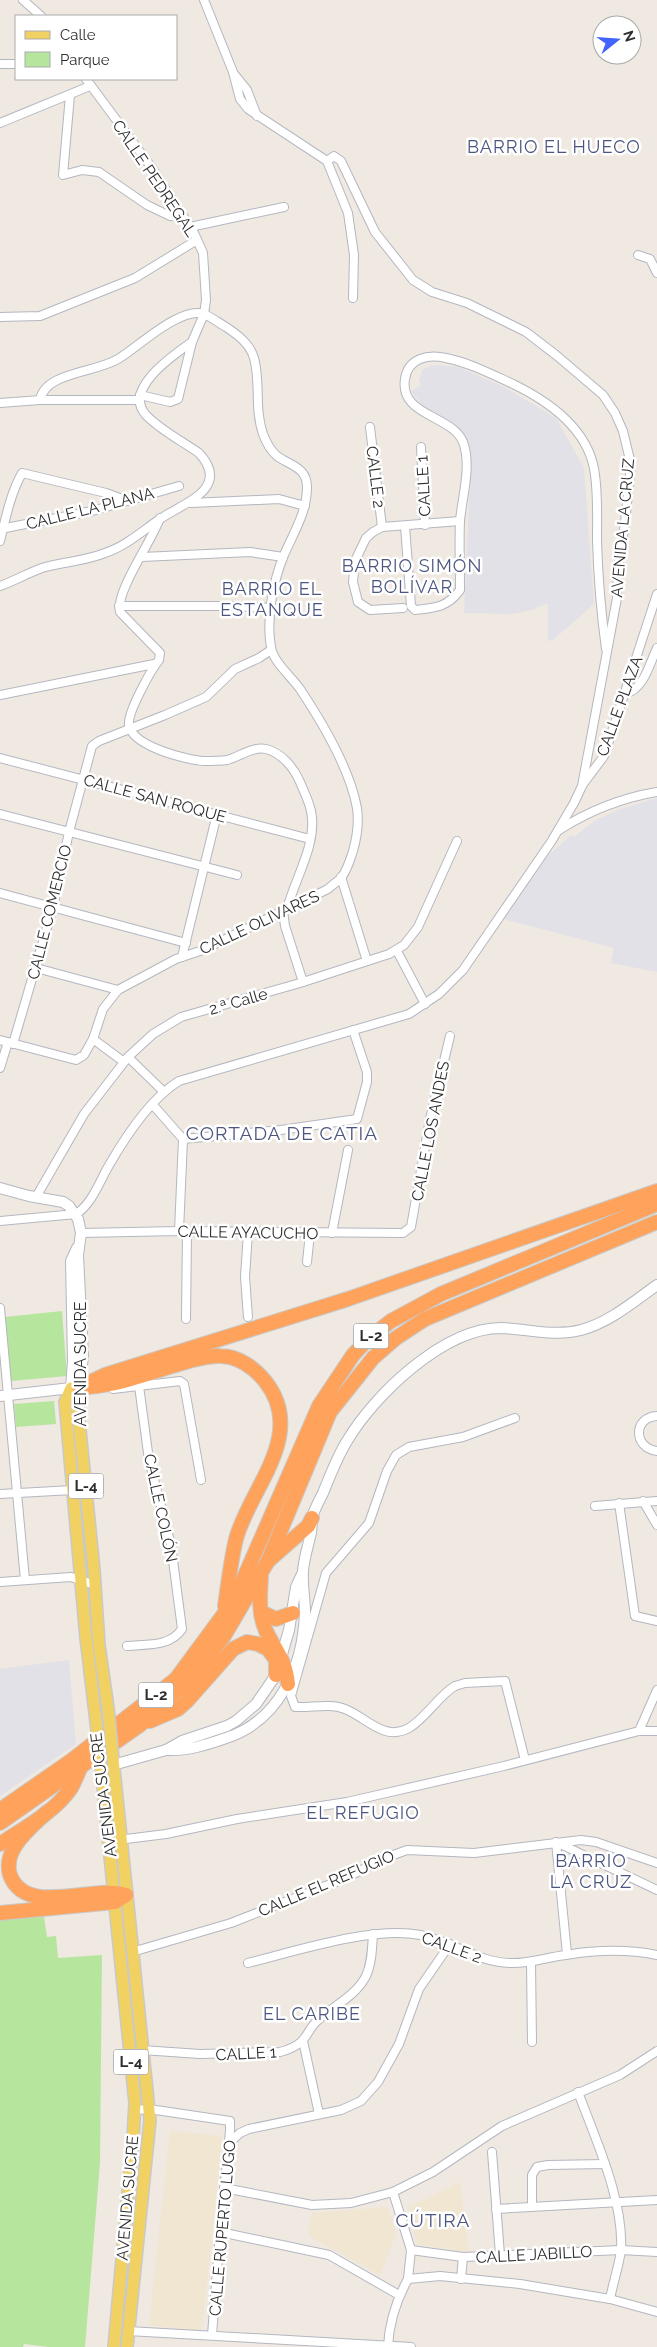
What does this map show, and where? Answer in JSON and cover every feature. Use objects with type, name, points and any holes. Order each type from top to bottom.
[{"type":"highway","points":[[75,1387],[105,1375],[376,1289],[657,1191]]},
{"type":"highway","name":"L-2","points":[[0,1823],[77,1763],[176,1679],[224,1614],[259,1546],[319,1406],[353,1355],[368,1339],[399,1316],[441,1294],[657,1204]]},
{"type":"highway","name":"L-2","points":[[0,1810],[140,1725],[196,1673],[224,1636],[265,1566],[330,1412],[378,1353],[396,1338],[425,1319],[657,1222]]},
{"type":"highway","points":[[75,1387],[111,1385],[190,1360],[219,1356],[245,1363],[268,1384],[278,1406],[280,1430],[268,1474],[243,1521],[236,1539],[224,1614]]},
{"type":"highway","points":[[282,1680],[282,1658],[266,1630],[261,1612],[265,1566],[308,1526],[312,1518]]},
{"type":"highway","points":[[261,1612],[276,1619],[293,1613]]},
{"type":"highway","points":[[140,1725],[178,1709],[205,1683],[238,1645],[253,1643],[268,1649],[276,1660],[282,1680]]},
{"type":"highway","name":"L-2","points":[[0,1844],[47,1812],[71,1787],[77,1763]]},
{"type":"highway","points":[[47,1812],[23,1835],[11,1854],[8,1867],[14,1883],[21,1890],[42,1898],[118,1896]]},
{"type":"highway","points":[[0,1913],[118,1896]]},
{"type":"main road","points":[[0,1188],[63,1202],[76,1214]]},
{"type":"main road","name":"AVENIDA SUCRE","points":[[76,1214],[81,1232],[78,1245],[83,1357],[75,1387],[65,1402],[80,1580],[109,1841],[118,1896],[132,1952],[149,2109],[149,2146],[127,2347]]},
{"type":"main road","points":[[282,1658],[293,1613],[296,1587],[302,1573],[312,1518],[346,1442],[361,1420],[396,1381],[422,1360],[462,1337],[500,1328],[562,1333],[581,1330],[608,1319],[657,1285]]},
{"type":"main road","points":[[4,1395],[75,1387]]},
{"type":"main road","name":"AVENIDA SUCRE","points":[[75,1387],[95,1585],[99,1645],[108,1708],[122,1840],[118,1896],[134,2110],[114,2347]]},
{"type":"main road","points":[[113,1762],[166,1750],[184,1751],[245,1730],[270,1710],[282,1680],[297,1659],[305,1614],[302,1573]]},
{"type":"main road","points":[[166,1750],[182,1741],[236,1722],[282,1680]]},
{"type":"street","points":[[23,0],[40,15]]},
{"type":"street","points":[[204,0],[233,72],[240,99],[257,116],[326,161],[348,213],[354,255],[353,298]]},
{"type":"street","points":[[0,64],[15,64]]},
{"type":"street","points":[[0,123],[70,95],[88,82]]},
{"type":"street","name":"CALLE PEDREGAL","points":[[88,82],[152,168],[197,240],[204,261],[206,300],[192,342],[178,399],[170,402],[140,398]]},
{"type":"street","points":[[70,95],[63,175],[82,170],[98,172],[147,205],[170,216],[183,217]]},
{"type":"street","name":"AVENIDA LA CRUZ","points":[[76,1214],[84,1209],[111,1162],[153,1105],[164,1092],[179,1081],[408,1014],[450,985],[463,970],[557,831],[582,786],[617,598],[618,569],[631,464],[623,430],[603,395],[526,332],[467,303],[432,292],[413,280],[375,232],[341,161],[334,156],[326,161]]},
{"type":"street","points":[[190,228],[284,206]]},
{"type":"street","points":[[0,317],[30,318],[58,309],[135,278],[197,240]]},
{"type":"street","points":[[638,255],[650,259],[657,273]]},
{"type":"street","points":[[40,400],[43,389],[50,383],[60,378],[107,365],[120,358],[149,334],[200,314],[238,335],[249,348],[256,369],[257,410],[263,436],[272,452],[296,465],[304,475],[307,483],[306,506],[283,557],[277,576],[272,608],[271,650]]},
{"type":"street","points":[[0,586],[41,569],[105,554],[125,544],[160,518],[200,495],[208,482],[210,474],[206,461],[199,453],[146,415],[140,398],[157,369],[192,342]]},
{"type":"street","points":[[405,526],[411,606],[415,610],[446,605],[460,590],[460,521],[465,474],[463,443],[455,432],[420,410],[410,400],[404,388],[405,376],[415,361],[426,356],[436,356],[472,365],[532,393],[559,412],[578,433],[587,448],[595,474],[599,602],[607,654]]},
{"type":"street","points":[[0,403],[40,400],[140,398]]},
{"type":"street","name":"CALLE 2","points":[[370,428],[382,527]]},
{"type":"street","name":"CALLE 1","points":[[421,447],[424,524]]},
{"type":"street","points":[[0,542],[13,490],[22,473],[106,493],[128,501]]},
{"type":"street","name":"CALLE LA PLANA","points":[[2,528],[56,519],[179,486]]},
{"type":"street","points":[[189,503],[272,499],[306,506]]},
{"type":"street","points":[[160,518],[155,532],[119,598],[118,606],[124,617],[160,653],[159,660],[130,715],[130,728],[135,735],[151,747],[201,761],[226,760],[261,748],[277,754],[294,770],[309,804],[312,822],[310,840],[285,910],[285,926],[303,982]]},
{"type":"street","points":[[402,608],[370,610],[358,602],[354,593],[355,562],[366,538],[382,527],[460,521]]},
{"type":"street","points":[[142,557],[250,552],[283,557]]},
{"type":"street","name":"CALLE PLAZA","points":[[582,786],[604,756],[657,594]]},
{"type":"street","points":[[118,606],[272,608]]},
{"type":"street","points":[[624,694],[632,692],[641,683],[657,648]]},
{"type":"street","name":"CALLE COMERCIO","points":[[0,1068],[7,1042],[36,968],[53,907],[69,832],[94,744],[130,728],[165,716],[206,697],[235,669],[271,650]]},
{"type":"street","name":"CALLE OLIVARES","points":[[7,1042],[76,1060],[84,1055],[93,1039],[103,1009],[118,990],[182,956],[203,950],[322,894],[342,877],[356,842],[358,820],[354,796],[330,741],[310,705],[271,650]]},
{"type":"street","points":[[0,695],[154,664]]},
{"type":"street","name":"CALLE SAN ROQUE","points":[[0,758],[310,840]]},
{"type":"street","points":[[557,831],[583,815],[608,805],[657,792]]},
{"type":"street","points":[[0,814],[237,875]]},
{"type":"street","points":[[182,956],[217,814]]},
{"type":"street","name":"2.ª Calle","points":[[36,1197],[84,1114],[126,1060],[154,1034],[172,1021],[303,982],[397,951],[413,936],[418,927],[457,841]]},
{"type":"street","points":[[342,877],[367,961]]},
{"type":"street","points":[[0,893],[186,943]]},
{"type":"street","points":[[397,951],[425,1004]]},
{"type":"street","points":[[36,968],[118,990]]},
{"type":"street","points":[[183,1139],[281,1130],[357,1119],[367,1082],[367,1072],[353,1030]]},
{"type":"street","name":"CALLE LOS ANDES","points":[[411,1227],[430,1118],[450,1036]]},
{"type":"street","points":[[93,1039],[126,1060],[164,1092]]},
{"type":"street","points":[[153,1105],[183,1139],[183,1231],[186,1319]]},
{"type":"street","points":[[332,1233],[348,1150]]},
{"type":"street","points":[[0,1221],[76,1214]]},
{"type":"street","name":"CALLE AYACUCHO","points":[[81,1232],[403,1233],[411,1227]]},
{"type":"street","points":[[248,1232],[246,1277],[248,1317]]},
{"type":"street","points":[[307,1262],[310,1233]]},
{"type":"street","points":[[0,1313],[4,1395],[17,1493],[25,1580]]},
{"type":"street","points":[[75,1387],[95,1391],[180,1381],[186,1389],[201,1480]]},
{"type":"street","name":"CALLE COLÓN","points":[[127,1646],[168,1642],[176,1637],[182,1629],[171,1545],[149,1460],[139,1386]]},
{"type":"street","points":[[657,1416],[646,1418],[638,1432],[639,1438],[645,1447],[657,1450]]},
{"type":"street","points":[[516,1418],[463,1437],[409,1447],[396,1454],[387,1471],[369,1523],[326,1573],[291,1701],[295,1707],[331,1706],[346,1709],[378,1728],[396,1732],[409,1728],[455,1686],[464,1683],[505,1681],[525,1760]]},
{"type":"street","points":[[0,1494],[73,1490]]},
{"type":"street","points":[[643,1501],[657,1525]]},
{"type":"street","points":[[595,1506],[619,1502],[657,1501]]},
{"type":"street","points":[[619,1502],[635,1616],[657,1621]]},
{"type":"street","points":[[0,1582],[71,1577],[95,1585]]},
{"type":"street","points":[[639,1731],[657,1690]]},
{"type":"street","points":[[109,1841],[166,1834],[237,1819],[347,1802],[639,1731],[657,1732]]},
{"type":"street","name":"CALLE EL REFUGIO","points":[[132,1952],[231,1923],[346,1878],[385,1858],[407,1850],[474,1853],[556,1842],[588,1841],[657,1863]]},
{"type":"street","points":[[556,1842],[657,1890]]},
{"type":"street","points":[[556,1842],[567,1954]]},
{"type":"street","name":"CALLE 2","points":[[248,1962],[389,1932],[412,1934],[450,1944],[486,1960],[512,1963],[531,1962],[567,1954],[612,1951],[657,1955]]},
{"type":"street","name":"CALLE 1","points":[[142,2050],[200,2054],[250,2054],[280,2052],[292,2049],[303,2041],[308,2030],[317,2021],[349,1996],[365,1977],[371,1956],[373,1934]]},
{"type":"street","points":[[229,2144],[240,2133],[249,2129],[350,2108],[370,2093],[398,2044],[419,1989],[450,1944]]},
{"type":"street","points":[[531,1962],[532,2042]]},
{"type":"street","points":[[303,2041],[320,2114]]},
{"type":"street","points":[[224,2188],[256,2196],[321,2206],[351,2203],[393,2192],[433,2172],[502,2126],[620,2074],[657,2051]]},
{"type":"street","points":[[578,2092],[605,2164],[616,2203],[620,2250],[610,2299]]},
{"type":"street","points":[[134,2110],[149,2109]]},
{"type":"street","name":"CALLE RUPERTO LUGO","points":[[149,2109],[226,2118],[230,2121],[212,2335]]},
{"type":"street","points":[[492,2152],[500,2255]]},
{"type":"street","points":[[532,2206],[532,2175],[537,2167],[548,2165],[605,2164]]},
{"type":"street","points":[[388,2346],[399,2295],[408,2279],[412,2250],[393,2192]]},
{"type":"street","points":[[496,2209],[657,2200]]},
{"type":"street","points":[[220,2232],[329,2255],[399,2295]]},
{"type":"street","name":"CALLE JABILLO","points":[[412,2250],[463,2258],[620,2250],[657,2252]]},
{"type":"street","points":[[461,2279],[463,2258]]},
{"type":"street","points":[[408,2279],[440,2276],[520,2284],[610,2299],[657,2312]]},
{"type":"street","points":[[128,2331],[411,2347]]},
{"type":"shaded area","points":[[438,365],[458,367],[504,387],[556,418],[584,468],[594,604],[553,640],[548,641],[548,603],[532,610],[512,614],[464,613],[470,449],[466,438],[457,427],[421,404],[411,391],[421,385],[419,380],[422,370]]},
{"type":"shaded area","points":[[657,798],[657,972],[611,963],[614,948],[503,919],[543,860],[571,835],[574,837],[594,821],[618,810]]},
{"type":"shaded area","points":[[69,1660],[76,1744],[0,1796],[0,1669]]},
{"type":"shaded area","points":[[170,2131],[222,2136],[202,2331],[149,2325]]},
{"type":"shaded area","points":[[460,2182],[469,2253],[417,2244],[409,2207]]},
{"type":"shaded area","points":[[387,2207],[396,2234],[380,2275],[312,2238],[308,2231],[312,2213]]},
{"type":"green space","points":[[62,1311],[67,1376],[11,1381],[5,1317]]},
{"type":"green space","points":[[54,1401],[56,1424],[16,1427],[14,1404]]},
{"type":"green space","points":[[44,1917],[47,1937],[56,1936],[58,1958],[102,1955],[100,2163],[85,2347],[49,2347],[24,2344],[23,2347],[0,2347],[0,1919]]},
{"type":"district","name":"BARRIO EL HUECO","points":[[554,147]]},
{"type":"district","name":"BARRIO SIMÓN BOLÍVAR","points":[[412,576]]},
{"type":"district","name":"BARRIO EL ESTANQUE","points":[[272,599]]},
{"type":"district","name":"CORTADA DE CATIA","points":[[282,1133]]},
{"type":"district","name":"EL REFUGIO","points":[[363,1813]]},
{"type":"district","name":"BARRIO LA CRUZ","points":[[591,1871]]},
{"type":"district","name":"EL CARIBE","points":[[312,2014]]},
{"type":"district","name":"CÚTIRA","points":[[433,2220]]}]
